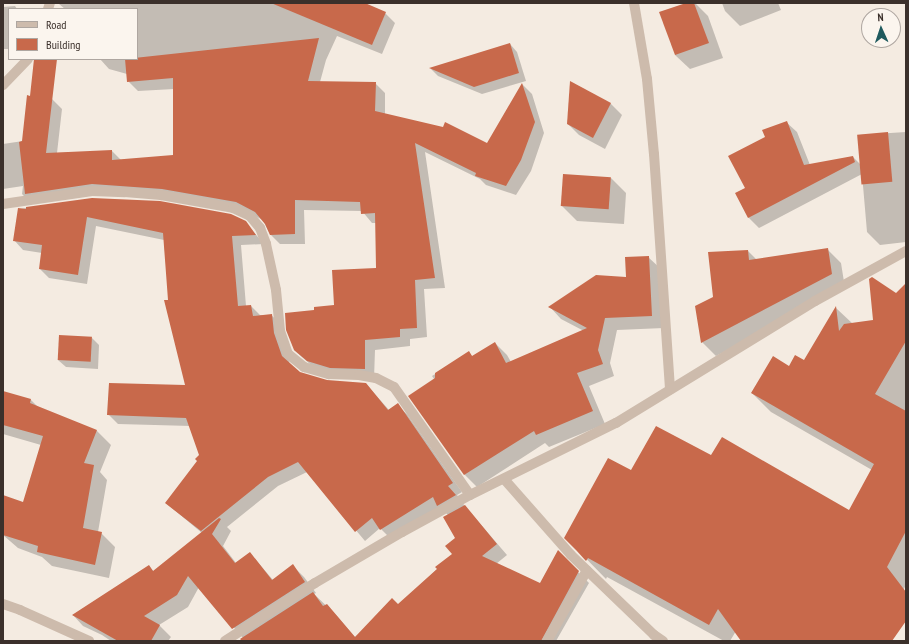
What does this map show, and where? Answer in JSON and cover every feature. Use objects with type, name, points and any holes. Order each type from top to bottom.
[{"type":"street","points":[[634,3],[647,79],[654,154],[670,389]]},
{"type":"street","points":[[3,85],[27,60]]},
{"type":"street","points":[[3,204],[92,191],[125,192],[161,195],[233,208],[250,216],[260,228],[266,244],[276,290],[280,331],[288,354],[304,367],[329,374],[359,375],[376,378],[394,387],[470,495]]},
{"type":"street","points":[[225,641],[315,583],[402,532],[470,495],[616,423],[815,301],[906,250]]},
{"type":"street","points":[[504,479],[571,555],[654,635],[663,641]]},
{"type":"street","points":[[547,641],[587,570]]},
{"type":"street","points":[[3,604],[20,610],[89,641]]},
{"type":"building","points":[[271,3],[365,3],[386,12],[372,45]]},
{"type":"building","points":[[686,3],[694,3],[709,43],[675,55],[659,12]]},
{"type":"building","points":[[319,38],[308,81],[376,82],[375,111],[443,127],[445,122],[487,143],[522,83],[535,122],[521,160],[506,186],[475,176],[476,173],[415,143],[435,278],[415,280],[417,328],[400,329],[400,337],[365,340],[365,369],[330,368],[307,361],[294,350],[286,330],[285,313],[314,310],[314,307],[334,305],[332,270],[376,268],[375,213],[361,214],[360,202],[295,200],[295,234],[270,235],[265,224],[255,212],[236,202],[162,189],[92,184],[25,194],[19,142],[22,141],[27,95],[30,96],[34,60],[57,60],[46,153],[112,150],[112,160],[173,155],[173,78],[127,82],[125,60],[138,60],[138,58]]},
{"type":"building","points":[[510,43],[519,73],[474,87],[429,68]]},
{"type":"building","points":[[570,81],[611,103],[593,138],[567,124]]},
{"type":"building","points":[[787,121],[804,165],[853,156],[855,162],[748,218],[735,193],[745,188],[728,156],[765,137],[762,130]]},
{"type":"building","points":[[888,132],[892,182],[861,185],[857,135]]},
{"type":"building","points":[[563,174],[611,177],[609,209],[561,206]]},
{"type":"building","points":[[92,198],[160,201],[231,214],[246,221],[256,235],[232,236],[238,306],[251,305],[253,316],[272,314],[274,333],[282,356],[300,372],[327,380],[366,383],[388,410],[398,403],[453,483],[448,486],[456,495],[437,506],[433,497],[380,530],[372,518],[355,532],[298,462],[268,477],[201,531],[165,503],[197,461],[195,459],[199,455],[186,418],[107,415],[109,383],[185,385],[164,300],[168,300],[163,233],[87,217],[78,275],[39,269],[42,245],[13,241],[18,208],[26,209],[26,207]]},
{"type":"building","points":[[828,248],[832,274],[701,343],[695,306],[713,297],[708,252],[748,250],[749,260]]},
{"type":"building","points":[[649,256],[652,316],[605,318],[598,350],[603,364],[577,373],[593,411],[536,435],[534,431],[464,475],[408,396],[435,378],[435,373],[469,351],[472,356],[495,342],[506,363],[587,328],[548,307],[596,275],[626,277],[625,257]]},
{"type":"building","points":[[872,277],[896,293],[906,283],[906,341],[875,394],[906,411],[906,531],[887,567],[906,592],[906,621],[892,641],[741,641],[718,609],[709,625],[588,558],[586,561],[564,538],[608,458],[631,470],[656,426],[711,455],[722,437],[849,510],[874,464],[751,393],[773,356],[789,366],[795,355],[804,360],[836,306],[839,331],[844,324],[873,320],[869,279]]},
{"type":"building","points":[[59,335],[92,337],[91,362],[58,360]]},
{"type":"building","points":[[3,391],[31,399],[30,403],[97,430],[84,463],[94,465],[83,528],[102,532],[95,565],[37,552],[38,546],[3,535],[3,495],[23,502],[43,436],[3,425]]},
{"type":"building","points":[[465,505],[497,544],[482,556],[540,583],[558,550],[579,571],[541,641],[242,641],[240,639],[313,592],[323,606],[327,604],[355,637],[392,598],[398,604],[437,569],[435,567],[452,554],[445,546],[455,538],[443,517]]},
{"type":"building","points":[[219,518],[221,519],[212,534],[235,563],[250,552],[272,580],[293,564],[305,582],[232,629],[188,576],[177,595],[144,616],[160,625],[151,641],[118,641],[72,615],[149,565],[153,571]]}]
